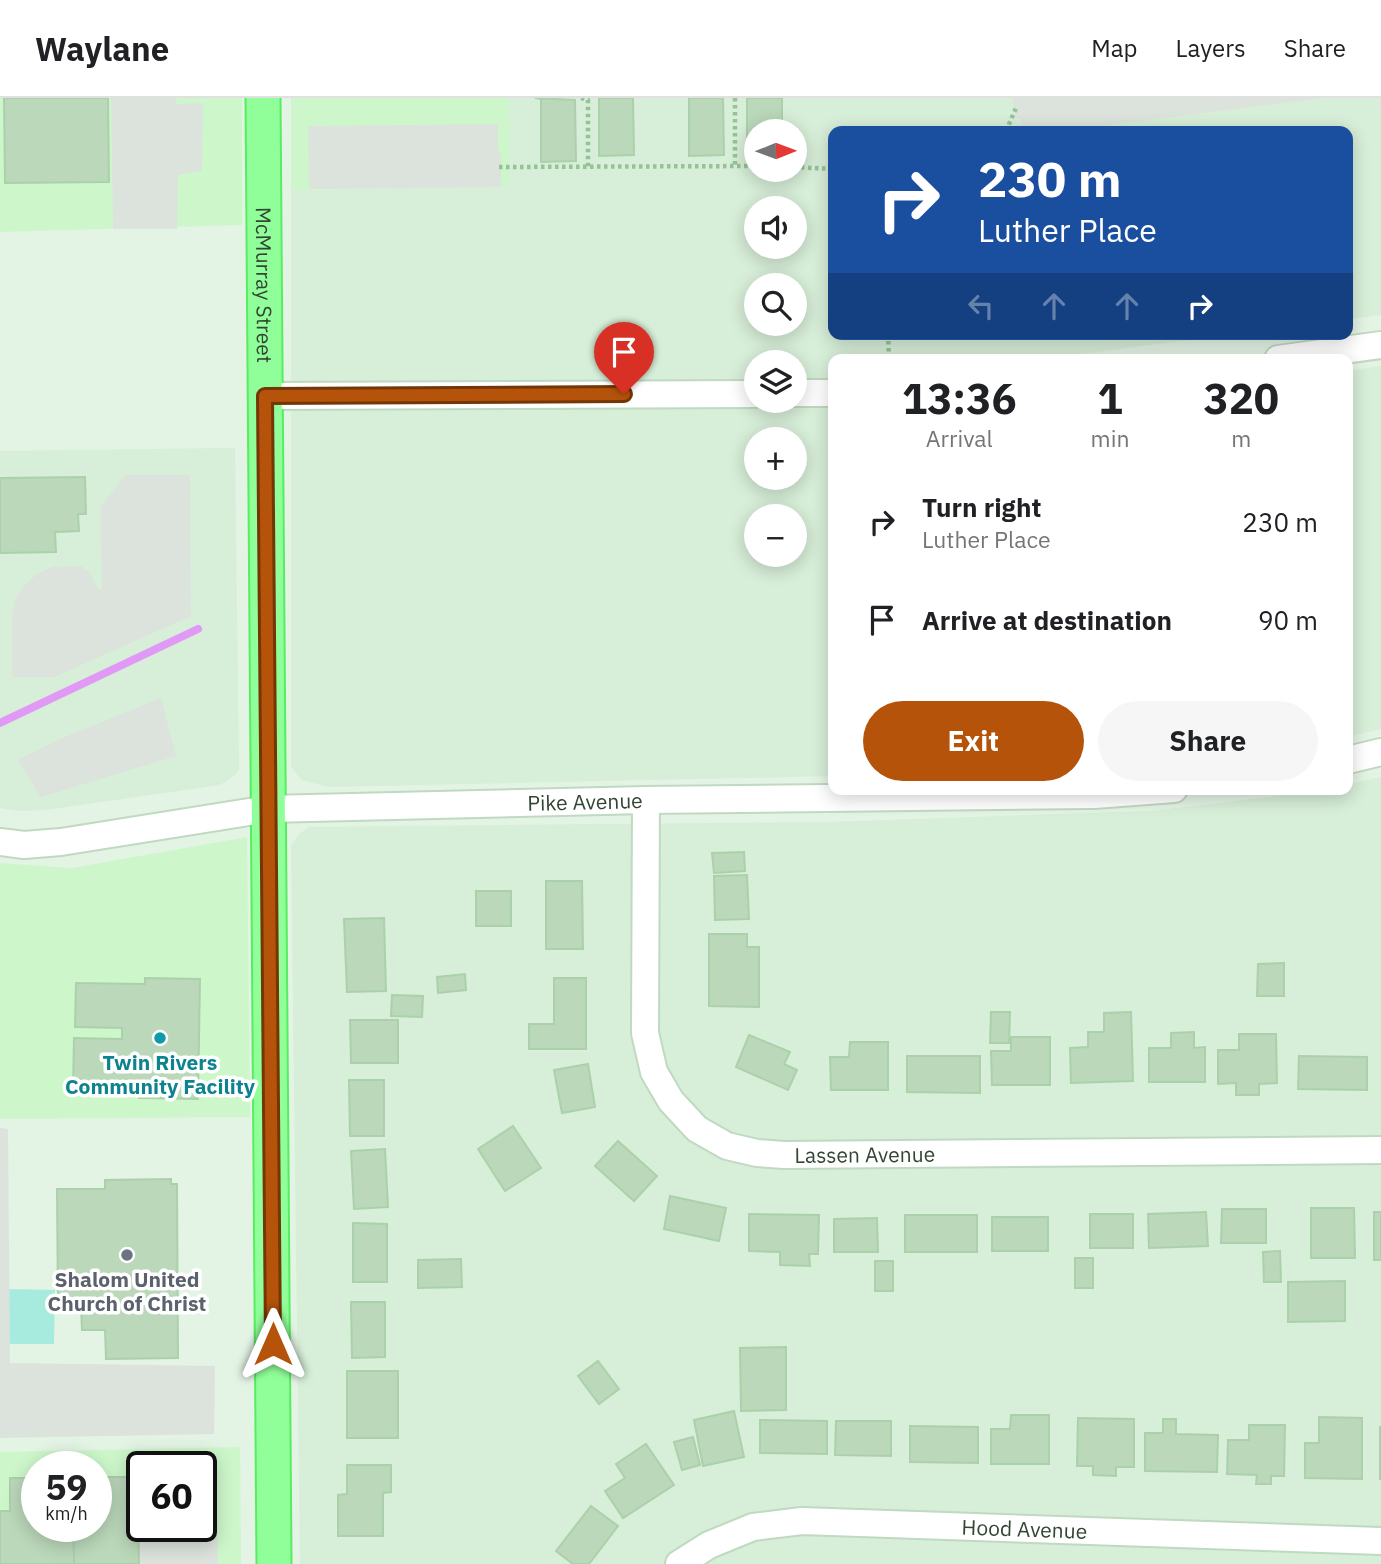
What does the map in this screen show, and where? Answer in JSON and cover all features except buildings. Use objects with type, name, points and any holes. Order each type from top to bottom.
[{"type":"main road","name":"McMurray Street","points":[[263,98],[274,1564]]},
{"type":"street","points":[[1315,354],[1381,345]]},
{"type":"street","points":[[807,393],[828,393]]},
{"type":"street","points":[[265,396],[744,394]]},
{"type":"street","points":[[1353,759],[1381,752]]},
{"type":"street","name":"Pike Avenue","points":[[0,842],[24,845],[61,842],[268,808],[1094,795]]},
{"type":"street","name":"Lassen Avenue","points":[[646,800],[645,1033],[654,1072],[671,1101],[697,1129],[727,1146],[757,1153],[783,1155],[1381,1150]]},
{"type":"street","name":"Hood Avenue","points":[[679,1564],[709,1545],[752,1527],[802,1521],[1381,1541]]},
{"type":"path","points":[[581,98],[588,100],[588,167]]},
{"type":"path","points":[[735,98],[735,166]]},
{"type":"path","points":[[1008,126],[1016,108]]},
{"type":"path","points":[[499,167],[744,166]]},
{"type":"path","points":[[807,168],[828,169]]},
{"type":"shaded area","points":[[0,98],[242,98],[242,225],[0,232]]},
{"type":"shaded area","points":[[111,98],[176,98],[177,104],[203,103],[202,171],[178,175],[177,229],[113,229]]},
{"type":"shaded area","points":[[291,98],[509,98],[509,186],[291,190]]},
{"type":"shaded area","points":[[509,98],[1381,98],[1381,315],[1353,318],[1353,126],[828,126],[828,340],[1188,340],[1083,354],[828,354],[828,776],[329,787],[302,780],[291,767],[291,190],[509,186]]},
{"type":"shaded area","points":[[1013,98],[1321,98],[1101,126],[1021,126],[1020,119],[1015,118]]},
{"type":"shaded area","points":[[498,124],[501,187],[309,189],[308,126]]},
{"type":"shaded area","points":[[1381,366],[1381,729],[1353,736],[1353,370]]},
{"type":"shaded area","points":[[235,448],[239,769],[236,774],[220,785],[45,810],[0,808],[0,451]]},
{"type":"shaded area","points":[[126,475],[190,475],[191,616],[54,677],[12,677],[12,617],[15,599],[37,574],[52,567],[81,566],[89,572],[98,589],[102,590],[101,506]]},
{"type":"shaded area","points":[[161,698],[176,756],[41,797],[18,760],[58,740]]},
{"type":"shaded area","points":[[1381,777],[1381,1564],[300,1564],[291,846],[299,834],[309,827],[828,822],[1152,811],[1284,795],[1353,795],[1353,783]]},
{"type":"shaded area","points":[[247,837],[250,1117],[0,1119],[0,863],[72,868]]},
{"type":"shaded area","points":[[0,1128],[8,1129],[10,1363],[215,1366],[214,1434],[0,1438]]},
{"type":"shaded area","points":[[9,1289],[55,1290],[54,1344],[9,1344]]},
{"type":"shaded area","points":[[240,1447],[241,1564],[0,1564],[0,1452],[21,1452],[21,1542],[112,1542],[112,1451],[48,1451]]},
{"type":"shaded area","points":[[217,1501],[218,1564],[139,1564],[138,1542],[217,1542]]},
{"type":"waterway","points":[[0,723],[198,629]]},
{"type":"place","name":"Twin Rivers Community Facility","points":[[160,1038]]},
{"type":"place","name":"Shalom United Church of Christ","points":[[127,1255]]},
{"type":"route","points":[[273,1344],[265,396],[624,394]]}]
